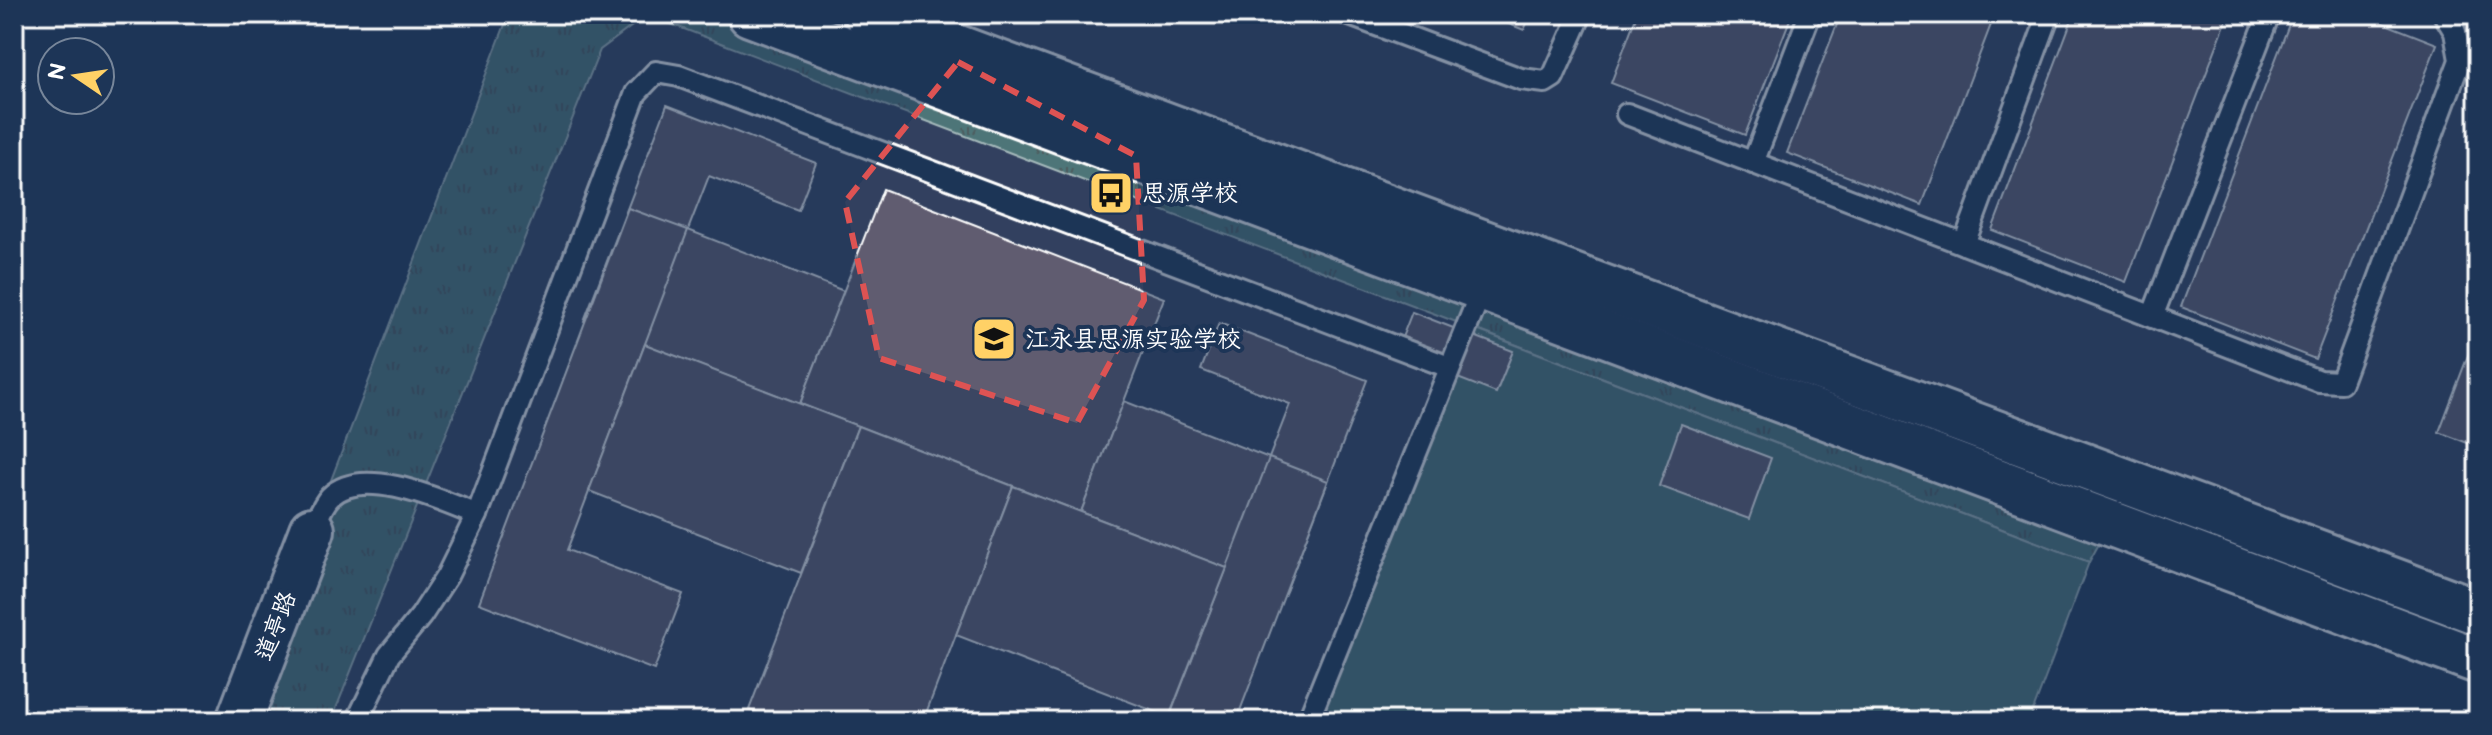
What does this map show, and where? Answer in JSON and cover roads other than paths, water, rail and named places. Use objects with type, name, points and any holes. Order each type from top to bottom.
[{"type":"main road","points":[[750,14],[1147,140],[2478,612]]},
{"type":"main road","points":[[867,14],[1482,289],[2478,661]]},
{"type":"main road","name":"道亭路","points":[[239,721],[312,530]]},
{"type":"lane","points":[[1347,14],[1521,79],[1545,82],[1553,77],[1581,14]]},
{"type":"lane","points":[[1753,163],[1810,14]]},
{"type":"lane","points":[[1964,244],[2049,14]]},
{"type":"lane","points":[[2152,317],[2269,14]]},
{"type":"lane","points":[[1627,114],[2319,381],[2341,382],[2460,60],[2455,32],[2444,14]]},
{"type":"lane","points":[[357,721],[389,655],[421,616],[447,576],[477,515],[636,93],[656,72],[679,76],[1449,367]]},
{"type":"lane","points":[[1308,721],[1482,289]]},
{"type":"lane","points":[[312,530],[328,499],[340,489],[369,486],[407,488],[477,515]]},
{"type":"place","name":"思源学校","points":[[1111,193]]},
{"type":"place","name":"江永县思源实验学校","points":[[994,339]]}]
